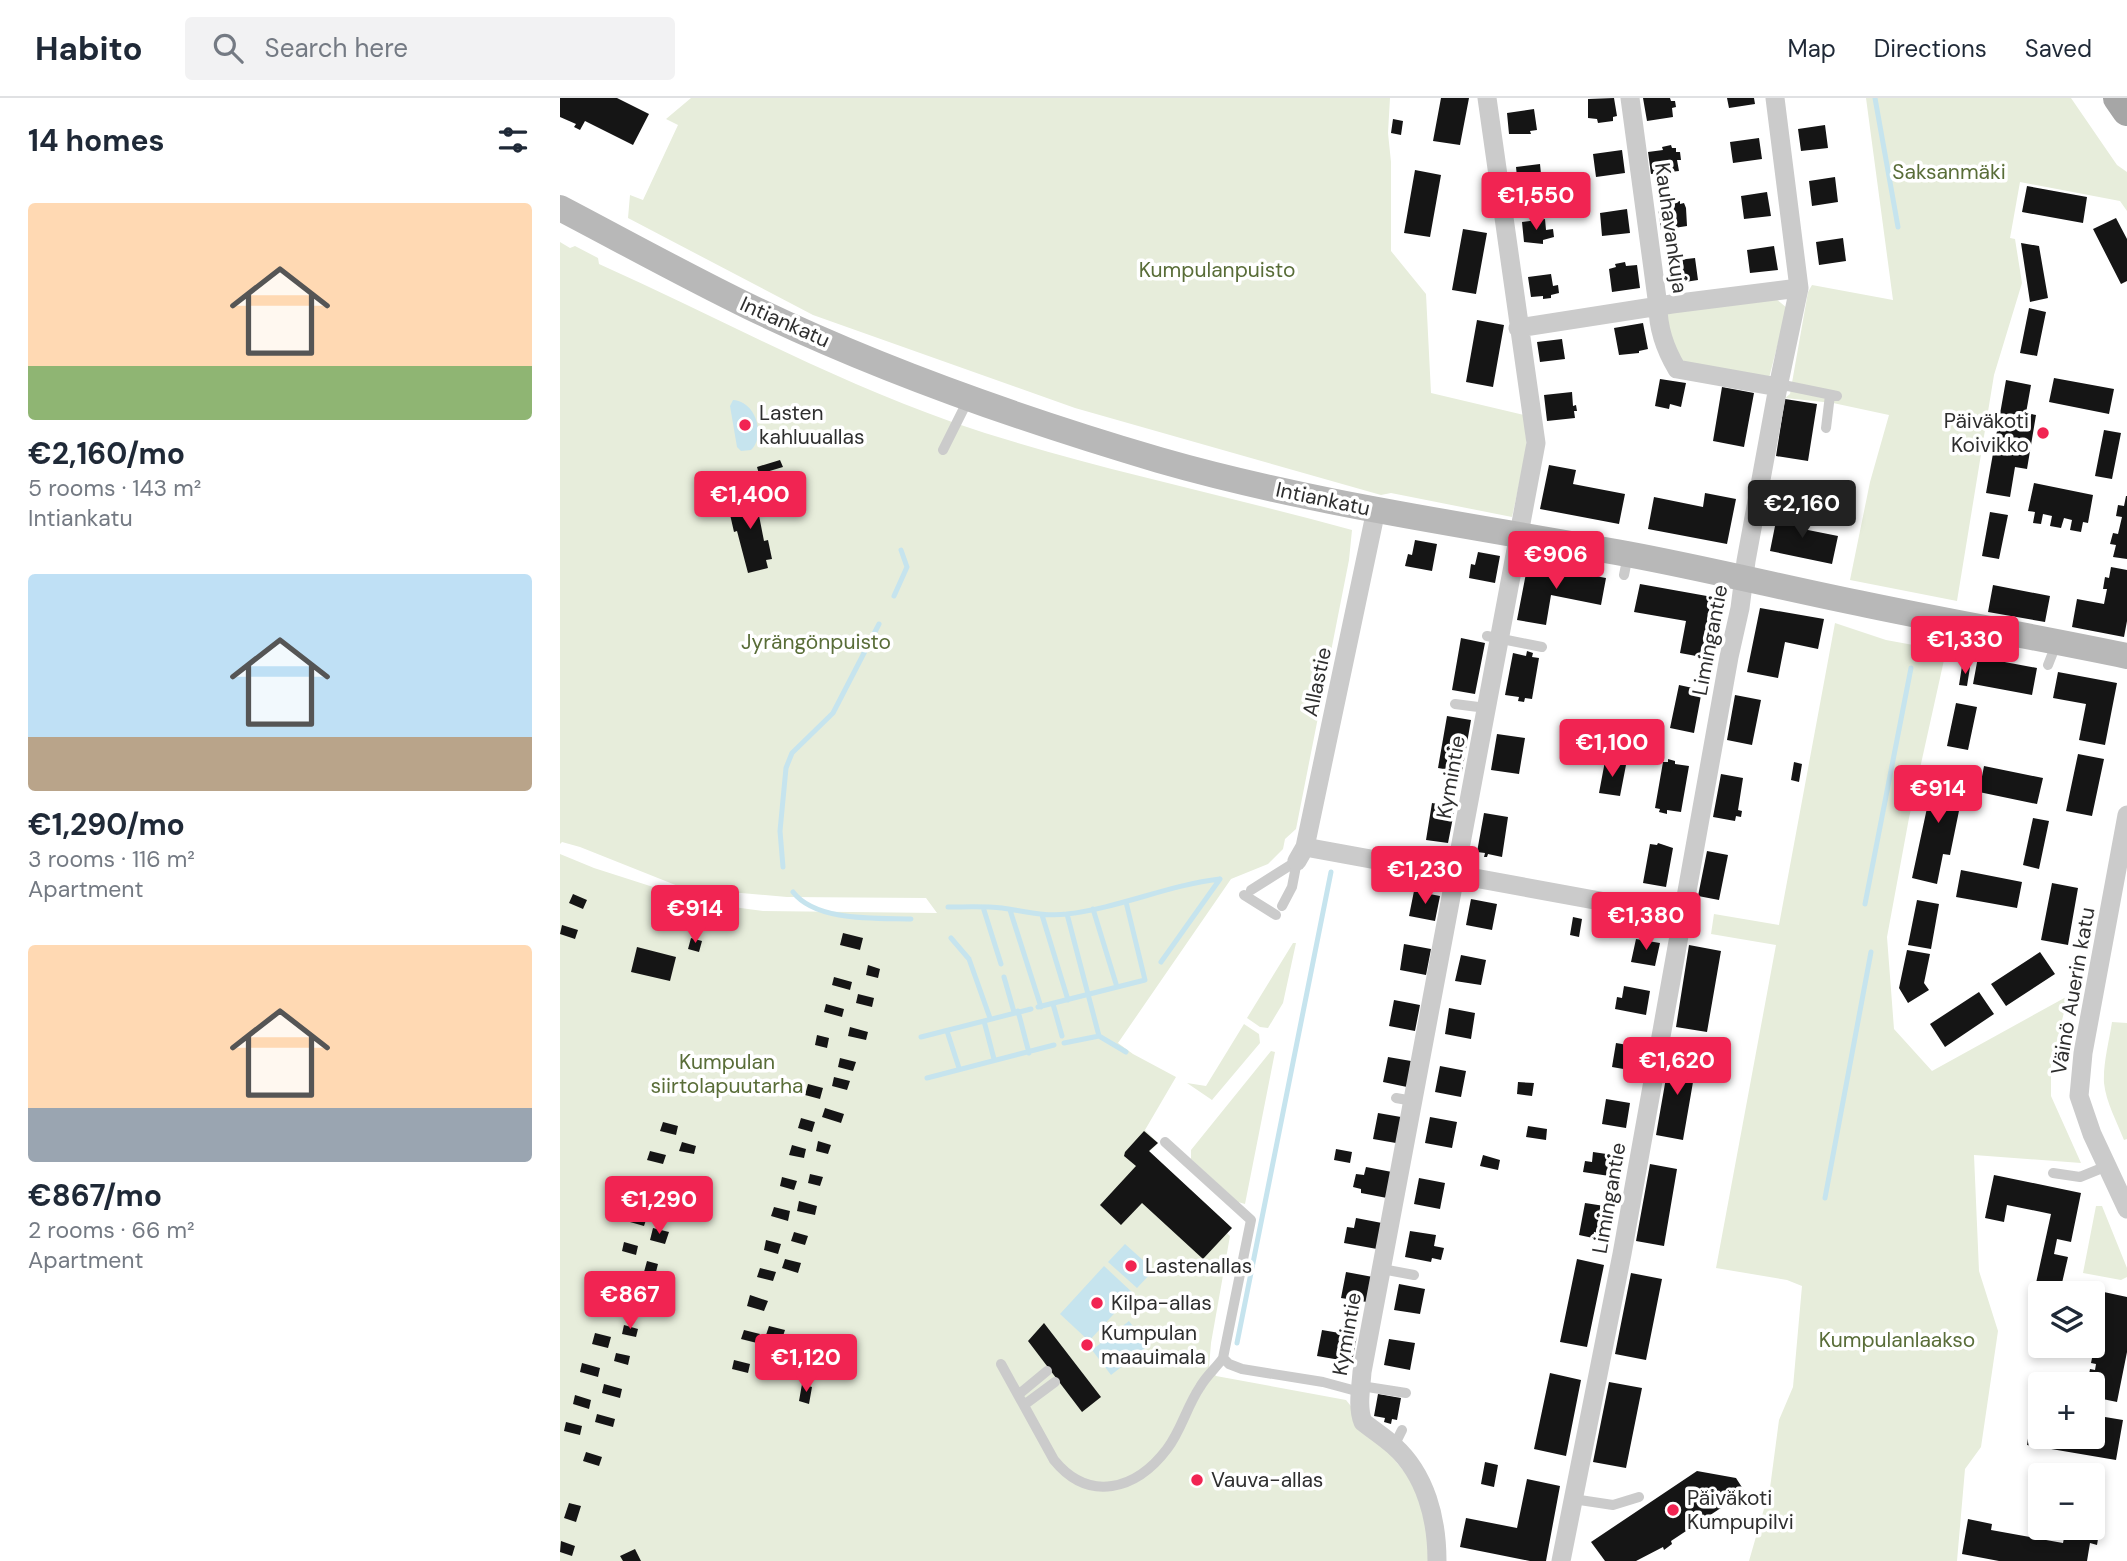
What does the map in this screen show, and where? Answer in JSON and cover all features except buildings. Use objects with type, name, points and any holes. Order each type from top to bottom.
[{"type":"main road","points":[[2118,98],[2127,111]]},
{"type":"street","name":"Kymintie","points":[[1437,1561],[1437,1538],[1427,1497],[1398,1438],[1363,1422],[1360,1417],[1361,1389],[1382,1269],[1405,1100],[1456,874],[1486,708],[1493,637],[1519,536],[1536,443],[1487,98]]},
{"type":"street","name":"Kauhavankuja","points":[[1630,98],[1658,306],[1800,288]]},
{"type":"street","name":"Limingantie","points":[[1560,1561],[1622,1254],[1777,387],[1800,288],[1776,98]]},
{"type":"street","name":"Intiankatu","points":[[560,208],[614,242],[811,335],[969,397],[1160,460],[1271,488],[1519,536],[1626,564],[1744,578],[2052,653],[2127,656]]},
{"type":"street","points":[[1518,328],[1658,306],[1658,323],[1666,351],[1677,369],[1777,387]]},
{"type":"street","name":"Allastie","points":[[1301,854],[1376,510]]},
{"type":"street","name":"Väinö Auerin katu","points":[[2127,814],[2080,1074],[2079,1096],[2084,1115],[2127,1209]]},
{"type":"street","points":[[1301,854],[1456,874],[1682,916]]},
{"type":"lane","points":[[1777,387],[1788,386],[1834,396],[1826,428]]},
{"type":"lane","points":[[943,450],[969,397]]},
{"type":"lane","points":[[1493,637],[1542,647]]},
{"type":"lane","points":[[1455,704],[1486,708]]},
{"type":"lane","points":[[1301,854],[1292,887],[1279,910],[1248,892],[1301,854]]},
{"type":"lane","points":[[1001,1364],[1048,1449],[1062,1470],[1079,1482],[1089,1486],[1124,1483],[1148,1469],[1169,1447],[1199,1388],[1223,1358],[1251,1220],[1165,1142]]},
{"type":"lane","points":[[2053,1173],[2080,1177],[2107,1166]]},
{"type":"lane","points":[[1382,1269],[1414,1275]]},
{"type":"lane","points":[[1223,1358],[1229,1364],[1242,1369],[1361,1389],[1406,1393]]},
{"type":"lane","points":[[1017,1395],[1047,1371]]},
{"type":"lane","points":[[1024,1405],[1055,1382]]},
{"type":"lane","points":[[1573,1499],[1614,1505],[1640,1497]]},
{"type":"green space","name":"Kumpulanpuisto","points":[[691,98],[1390,98],[1388,133],[1391,162],[1391,251],[1426,294],[1431,393],[1524,415],[1527,448],[1512,517],[1391,493],[1381,495],[1075,408],[813,315],[628,218],[630,195],[643,200],[678,125],[666,119]]},
{"type":"green space","name":"Saksanmäki","points":[[1866,98],[2071,98],[2117,165],[2127,172],[2127,211],[2120,201],[2020,182],[2010,238],[2015,239],[2022,283],[1994,375],[1957,601],[1850,580],[1870,482],[1889,415],[1833,403],[1785,398],[1790,394],[1808,292],[1812,285],[1893,300]]},
{"type":"green space","name":"Jyrängönpuisto","points":[[560,242],[570,248],[575,246],[598,258],[599,264],[818,367],[952,422],[1051,453],[1352,530],[1349,560],[1296,829],[1285,839],[1283,849],[1268,864],[1231,879],[1118,1043],[1176,1077],[1145,1130],[1158,1143],[1149,1152],[1232,1228],[1227,1233],[1230,1236],[1209,1367],[1216,1376],[1346,1400],[1411,1480],[1428,1521],[1429,1561],[560,1561],[560,854],[594,868],[703,903],[763,911],[937,913],[926,898],[787,897],[683,888],[580,847],[562,842],[560,844]]},
{"type":"green space","points":[[1775,298],[1787,308],[1769,378],[1678,361],[1664,311]]},
{"type":"green space","name":"Kumpulanlaakso","points":[[1835,623],[1886,640],[1946,651],[1909,818],[1887,937],[1894,1029],[1932,1071],[2068,996],[2051,1065],[2051,1096],[2081,1163],[1974,1155],[1979,1271],[1998,1331],[1981,1447],[1965,1469],[1957,1561],[1749,1561],[1770,1488],[1779,1420],[1793,1387],[1802,1286],[1787,1280],[1716,1268],[1776,945],[1711,934],[1714,914],[1779,925]]},
{"type":"green space","points":[[1293,943],[1296,943],[1283,1003],[1268,1028],[1260,1027],[1247,1018]]},
{"type":"green space","points":[[2112,1022],[2127,1023],[2127,1139],[2124,1140],[2109,1105],[2104,1083]]},
{"type":"green space","points":[[1244,1024],[1259,1034],[1260,1043],[1212,1100],[1187,1083],[1206,1086]]},
{"type":"green space","points":[[1271,1051],[1275,1052],[1245,1204],[1238,1202],[1191,1159],[1191,1150]]},
{"type":"green space","points":[[2096,1206],[2102,1206],[2127,1268],[2127,1277],[2121,1280],[2083,1273]]},
{"type":"water","name":"Lasten kahluuallas","points":[[733,400],[748,406],[756,420],[758,436],[751,450],[741,451],[737,447],[730,406]]},
{"type":"water","name":"Lastenallas","points":[[1125,1244],[1154,1270],[1137,1288],[1108,1262]]},
{"type":"water","name":"Kilpa-allas","points":[[1104,1266],[1133,1293],[1089,1341],[1060,1314]]},
{"type":"water","points":[[1129,1321],[1148,1346],[1111,1375],[1092,1350]]},
{"type":"waterway","points":[[1875,98],[1898,227]]},
{"type":"waterway","points":[[894,596],[907,567],[901,550]]},
{"type":"waterway","points":[[783,867],[780,831],[786,768],[792,753],[833,713],[879,624]]},
{"type":"waterway","points":[[1865,904],[1911,668]]},
{"type":"waterway","points":[[1237,1343],[1331,872]]},
{"type":"waterway","points":[[948,907],[996,907],[1059,915],[1106,907],[1181,886],[1220,879]]},
{"type":"waterway","points":[[1161,962],[1220,879]]},
{"type":"waterway","points":[[793,892],[803,902],[831,913],[865,918],[911,919]]},
{"type":"waterway","points":[[1038,1007],[1145,980],[1126,902]]},
{"type":"waterway","points":[[983,907],[1001,964]]},
{"type":"waterway","points":[[1093,909],[1117,987]]},
{"type":"waterway","points":[[1010,910],[1041,1007]]},
{"type":"waterway","points":[[1067,914],[1099,1036],[1126,1052]]},
{"type":"waterway","points":[[1042,915],[1068,1000]]},
{"type":"waterway","points":[[951,938],[969,959],[990,1018]]},
{"type":"waterway","points":[[1825,1198],[1871,952]]},
{"type":"waterway","points":[[1004,977],[1014,1012]]},
{"type":"waterway","points":[[1053,1004],[1062,1036]]},
{"type":"waterway","points":[[921,1037],[1031,1009]]},
{"type":"waterway","points":[[1018,1011],[1029,1053]]},
{"type":"waterway","points":[[984,1021],[994,1059]]},
{"type":"waterway","points":[[947,1031],[959,1068]]},
{"type":"waterway","points":[[1064,1043],[1099,1036]]},
{"type":"waterway","points":[[927,1078],[1054,1045]]},
{"type":"place","name":"Lasten kahluuallas","points":[[745,425]]},
{"type":"place","name":"Päiväkoti Koivikko","points":[[2043,433]]},
{"type":"place","name":"Lastenallas","points":[[1131,1266]]},
{"type":"place","name":"Kilpa-allas","points":[[1097,1303]]},
{"type":"place","name":"Kumpulan maauimala","points":[[1087,1345]]},
{"type":"place","name":"Vauva-allas","points":[[1197,1480]]},
{"type":"place","name":"Päiväkoti Kumpupilvi","points":[[1673,1510]]},
{"type":"park label","name":"Kumpulan siirtolapuutarha","points":[[727,1074]]}]
